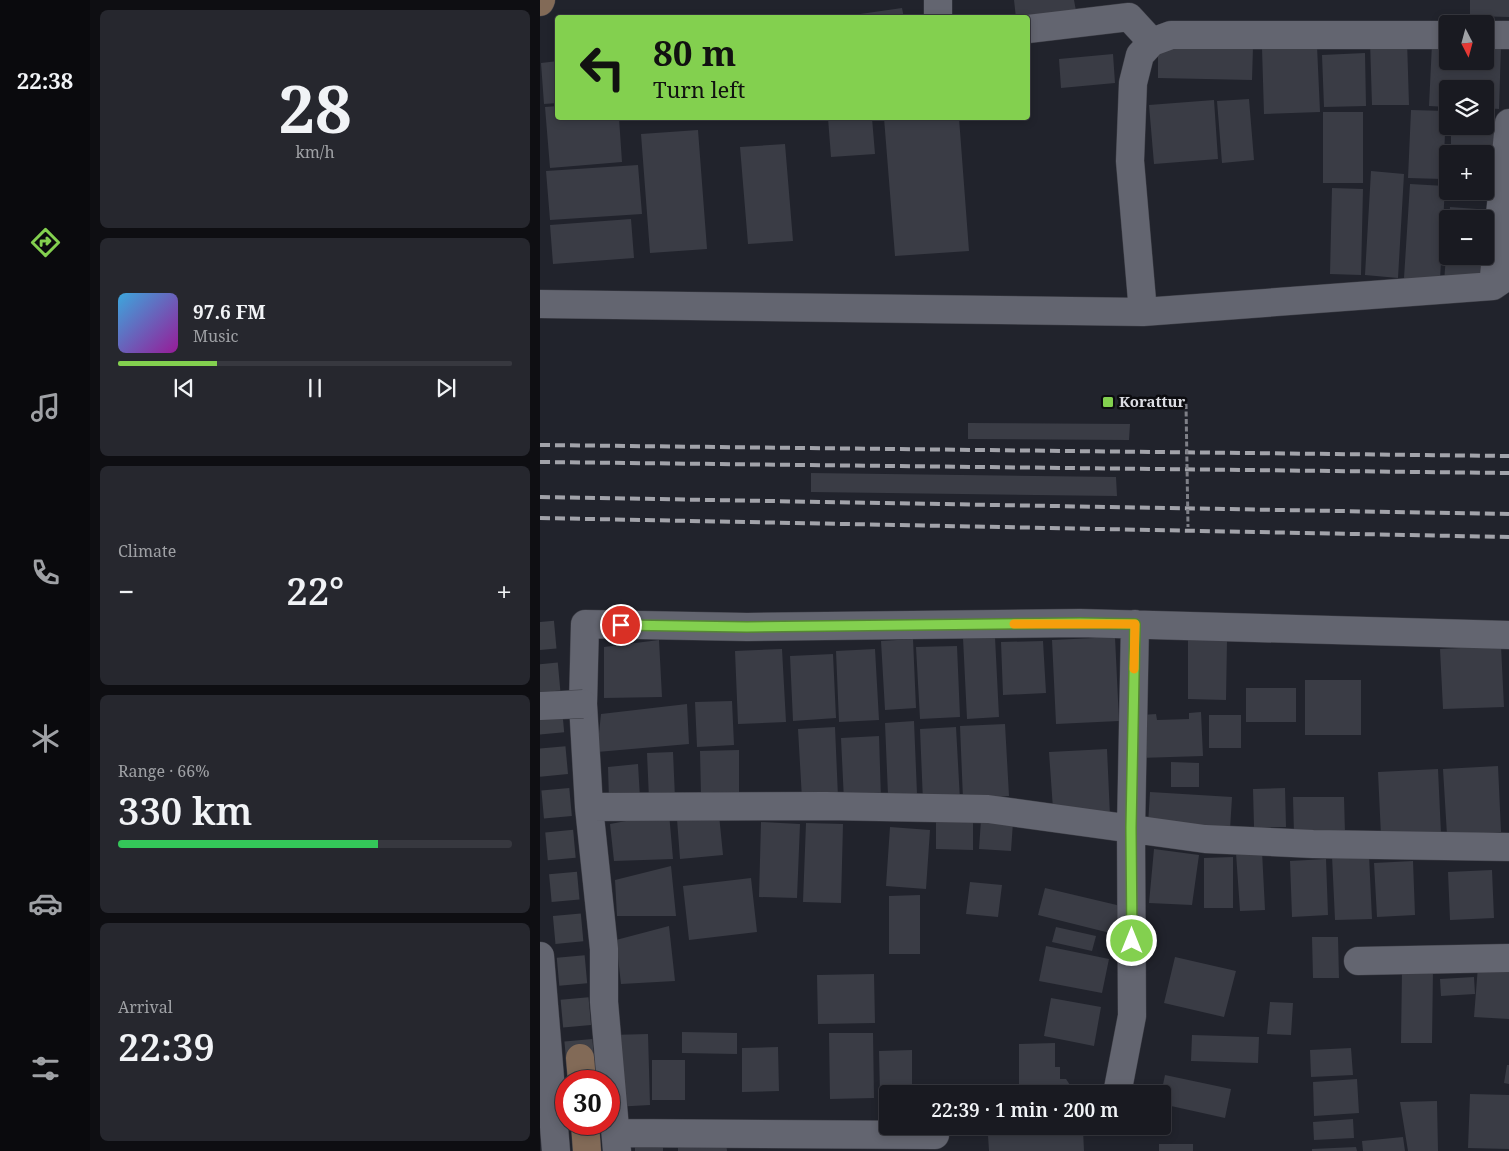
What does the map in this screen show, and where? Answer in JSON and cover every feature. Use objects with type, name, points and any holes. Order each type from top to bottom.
[{"type":"street","points":[[938,0],[938,15]]},
{"type":"street","points":[[1030,29],[1129,17],[1152,42]]},
{"type":"street","points":[[1143,312],[1130,161],[1133,82],[1140,56],[1152,42],[1171,35],[1439,35]]},
{"type":"street","points":[[1494,35],[1509,35]]},
{"type":"street","points":[[540,304],[1143,312],[1501,281],[1509,123]]},
{"type":"street","points":[[895,1135],[617,1142],[604,1002],[604,949],[589,807],[583,704],[585,624],[747,627],[1080,623],[1509,635]]},
{"type":"street","points":[[1118,1085],[1132,1016],[1131,828],[1135,624]]},
{"type":"street","points":[[540,706],[583,704]]},
{"type":"street","points":[[589,807],[826,806],[988,809],[1214,839],[1313,844],[1509,847]]},
{"type":"street","points":[[540,956],[556,1151]]},
{"type":"street","points":[[1358,961],[1509,958]]},
{"type":"street","points":[[586,1135],[587,1151]]},
{"type":"path","points":[[1186,404],[1188,527]]},
{"type":"building","points":[[1014,0],[1074,0],[1076,11],[1030,16],[1016,15]]},
{"type":"building","points":[[1470,0],[1509,0],[1509,17],[1470,15]]},
{"type":"building","points":[[902,8],[903,15],[853,15]]},
{"type":"building","points":[[1407,40],[1409,105],[1372,105],[1370,41]]},
{"type":"building","points":[[1432,43],[1439,43],[1439,70],[1494,70],[1494,46],[1501,46],[1499,109],[1494,109],[1494,80],[1439,80],[1439,107],[1429,106]]},
{"type":"building","points":[[1158,45],[1253,47],[1252,80],[1158,78]]},
{"type":"building","points":[[1317,46],[1320,112],[1264,114],[1262,48]]},
{"type":"building","points":[[1365,53],[1366,106],[1324,107],[1322,55]]},
{"type":"building","points":[[1113,54],[1115,83],[1061,88],[1059,59]]},
{"type":"building","points":[[555,61],[555,103],[544,104],[541,63]]},
{"type":"building","points":[[1249,99],[1254,160],[1222,163],[1217,101]]},
{"type":"building","points":[[1214,100],[1218,159],[1154,164],[1149,105]]},
{"type":"building","points":[[555,106],[555,120],[619,120],[622,162],[550,168],[545,107]]},
{"type":"building","points":[[1411,110],[1439,111],[1439,135],[1445,135],[1444,145],[1439,145],[1439,179],[1408,178]]},
{"type":"building","points":[[1323,112],[1363,112],[1363,183],[1323,183]]},
{"type":"building","points":[[1495,112],[1494,146],[1451,145],[1451,135],[1494,135]]},
{"type":"building","points":[[828,120],[872,120],[875,154],[831,157]]},
{"type":"building","points":[[884,120],[959,120],[969,251],[895,256]]},
{"type":"building","points":[[698,130],[707,249],[650,253],[641,134]]},
{"type":"building","points":[[785,144],[793,241],[748,244],[740,147]]},
{"type":"building","points":[[638,165],[642,214],[550,220],[546,171]]},
{"type":"building","points":[[1371,171],[1404,174],[1398,278],[1365,275]]},
{"type":"building","points":[[1410,184],[1439,186],[1439,200],[1444,200],[1444,210],[1439,210],[1440,280],[1404,278]]},
{"type":"building","points":[[1332,188],[1363,189],[1361,275],[1330,274]]},
{"type":"building","points":[[1450,207],[1491,210],[1450,210]]},
{"type":"building","points":[[631,219],[634,258],[553,264],[550,225]]},
{"type":"building","points":[[1445,265],[1487,265],[1486,285],[1444,282]]},
{"type":"building","points":[[968,423],[1130,424],[1129,440],[968,439]]},
{"type":"building","points":[[811,473],[1116,477],[1117,496],[811,492]]},
{"type":"building","points":[[995,637],[999,717],[967,719],[963,638]]},
{"type":"building","points":[[1115,637],[1119,721],[1056,724],[1052,640]]},
{"type":"building","points":[[913,639],[916,708],[885,710],[881,641]]},
{"type":"building","points":[[659,640],[662,697],[604,698],[604,647]]},
{"type":"building","points":[[1188,640],[1227,640],[1226,700],[1188,699]]},
{"type":"building","points":[[1043,641],[1046,693],[1003,695],[1001,642]]},
{"type":"building","points":[[957,646],[960,717],[920,719],[916,647]]},
{"type":"building","points":[[1501,646],[1504,707],[1443,709],[1440,649]]},
{"type":"building","points":[[782,649],[786,722],[738,724],[735,651]]},
{"type":"building","points":[[875,649],[879,720],[839,722],[836,651]]},
{"type":"building","points":[[833,654],[836,718],[793,721],[790,656]]},
{"type":"building","points":[[1305,680],[1361,680],[1361,735],[1305,735]]},
{"type":"building","points":[[1246,688],[1296,688],[1296,722],[1246,722]]},
{"type":"building","points":[[732,701],[734,745],[697,747],[695,702]]},
{"type":"building","points":[[687,704],[689,744],[597,752],[601,714]]},
{"type":"building","points":[[1201,712],[1203,756],[1139,758],[1142,715],[1156,714],[1157,720],[1189,719],[1189,713]]},
{"type":"building","points":[[1209,715],[1241,715],[1241,748],[1209,748]]},
{"type":"building","points":[[914,721],[917,794],[888,795],[885,723]]},
{"type":"building","points":[[1005,724],[1009,796],[963,799],[960,726]]},
{"type":"building","points":[[835,727],[838,797],[802,799],[798,729]]},
{"type":"building","points":[[956,727],[960,800],[923,802],[920,729]]},
{"type":"building","points":[[879,736],[881,799],[844,801],[841,738]]},
{"type":"building","points":[[1107,749],[1110,816],[1053,809],[1049,752]]},
{"type":"building","points":[[739,750],[739,795],[701,796],[700,751]]},
{"type":"building","points":[[673,752],[675,798],[649,799],[647,753]]},
{"type":"building","points":[[1171,762],[1199,763],[1199,787],[1171,787]]},
{"type":"building","points":[[638,764],[640,798],[609,800],[608,767]]},
{"type":"building","points":[[1498,766],[1501,832],[1447,835],[1443,769]]},
{"type":"building","points":[[1438,769],[1441,834],[1381,836],[1378,772]]},
{"type":"building","points":[[1285,788],[1286,827],[1254,827],[1253,789]]},
{"type":"building","points":[[1150,792],[1232,797],[1230,830],[1148,825]]},
{"type":"building","points":[[1293,797],[1344,797],[1345,834],[1294,834]]},
{"type":"building","points":[[669,813],[673,859],[614,861],[610,824]]},
{"type":"building","points":[[719,815],[723,855],[680,859],[677,819]]},
{"type":"building","points":[[936,817],[973,818],[973,850],[936,849]]},
{"type":"building","points":[[981,820],[1013,822],[1011,851],[979,849]]},
{"type":"building","points":[[761,822],[800,824],[797,898],[759,897]]},
{"type":"building","points":[[806,823],[843,824],[841,903],[803,902]]},
{"type":"building","points":[[890,827],[930,830],[926,889],[886,886]]},
{"type":"building","points":[[1154,849],[1199,855],[1192,905],[1149,903]]},
{"type":"building","points":[[1262,851],[1265,910],[1240,911],[1236,853]]},
{"type":"building","points":[[1369,855],[1372,919],[1335,920],[1332,856]]},
{"type":"building","points":[[1233,857],[1233,908],[1204,908],[1204,858]]},
{"type":"building","points":[[1326,859],[1328,915],[1292,917],[1290,861]]},
{"type":"building","points":[[1413,861],[1415,915],[1377,917],[1374,863]]},
{"type":"building","points":[[671,866],[676,916],[617,916],[615,880]]},
{"type":"building","points":[[1492,870],[1494,918],[1450,920],[1448,872]]},
{"type":"building","points":[[751,878],[757,932],[689,940],[683,886]]},
{"type":"building","points":[[970,882],[1002,885],[998,917],[966,914]]},
{"type":"building","points":[[1045,888],[1121,906],[1114,934],[1038,915]]},
{"type":"building","points":[[920,895],[920,954],[889,954],[889,896]]},
{"type":"building","points":[[669,926],[675,981],[621,984],[616,940]]},
{"type":"building","points":[[1056,927],[1096,936],[1092,951],[1052,942]]},
{"type":"building","points":[[1312,937],[1338,937],[1339,978],[1313,978]]},
{"type":"building","points":[[1046,946],[1109,959],[1102,993],[1039,981]]},
{"type":"building","points":[[1175,957],[1236,971],[1224,1017],[1164,1003]]},
{"type":"building","points":[[1478,966],[1509,967],[1509,1019],[1474,1017]]},
{"type":"building","points":[[1402,969],[1433,969],[1432,1043],[1401,1043]]},
{"type":"building","points":[[874,974],[875,1023],[818,1024],[817,975]]},
{"type":"building","points":[[1474,977],[1475,994],[1441,996],[1440,979]]},
{"type":"building","points":[[1051,998],[1101,1007],[1094,1046],[1044,1036]]},
{"type":"building","points":[[1270,1002],[1293,1003],[1291,1035],[1267,1034]]},
{"type":"building","points":[[682,1032],[737,1033],[737,1054],[682,1053]]},
{"type":"building","points":[[829,1033],[873,1033],[874,1098],[830,1099]]},
{"type":"building","points":[[648,1034],[650,1105],[620,1107],[620,1070],[612,1070],[611,1035]]},
{"type":"building","points":[[1192,1035],[1259,1037],[1258,1063],[1191,1061]]},
{"type":"building","points":[[1055,1043],[1055,1067],[1060,1067],[1060,1079],[1066,1079],[1070,1085],[1019,1085],[1019,1044]]},
{"type":"building","points":[[778,1047],[779,1091],[742,1092],[742,1048]]},
{"type":"building","points":[[1351,1048],[1353,1075],[1311,1077],[1310,1050]]},
{"type":"building","points":[[912,1050],[912,1085],[880,1085],[879,1051]]},
{"type":"building","points":[[652,1060],[685,1060],[685,1100],[652,1100]]},
{"type":"building","points":[[1507,1065],[1509,1065],[1509,1084],[1504,1083]]},
{"type":"building","points":[[1165,1075],[1231,1089],[1225,1118],[1171,1106],[1171,1085],[1163,1085]]},
{"type":"building","points":[[1357,1079],[1359,1113],[1314,1116],[1313,1082]]},
{"type":"building","points":[[1470,1094],[1509,1095],[1509,1149],[1468,1148]]},
{"type":"building","points":[[1437,1101],[1438,1151],[1408,1151],[1400,1102]]},
{"type":"building","points":[[1353,1119],[1354,1138],[1314,1140],[1313,1122]]},
{"type":"building","points":[[988,1135],[1083,1135],[1084,1151],[989,1151]]},
{"type":"building","points":[[1403,1137],[1405,1151],[1363,1151],[1362,1141]]},
{"type":"building","points":[[663,1141],[663,1151],[635,1151],[635,1143]]},
{"type":"building","points":[[726,1142],[727,1151],[678,1151],[678,1144]]},
{"type":"building","points":[[1159,1144],[1193,1144],[1193,1151],[1159,1151]]},
{"type":"building","points":[[1356,1147],[1357,1151],[1312,1151],[1312,1149]]},
{"type":"tunnel","points":[[540,622],[580,1058]]},
{"type":"railway","points":[[540,445],[1509,456]]},
{"type":"railway","points":[[540,462],[1509,473]]},
{"type":"railway","points":[[540,497],[1509,514]]},
{"type":"railway","points":[[540,518],[1509,537]]},
{"type":"slow traffic","points":[[1014,624],[1135,624],[1134,669]]},
{"type":"place","name":"Korattur","points":[[1108,402]]},
{"type":"route","points":[[621,625],[747,627],[1135,624],[1131,828],[1132,941]]}]
